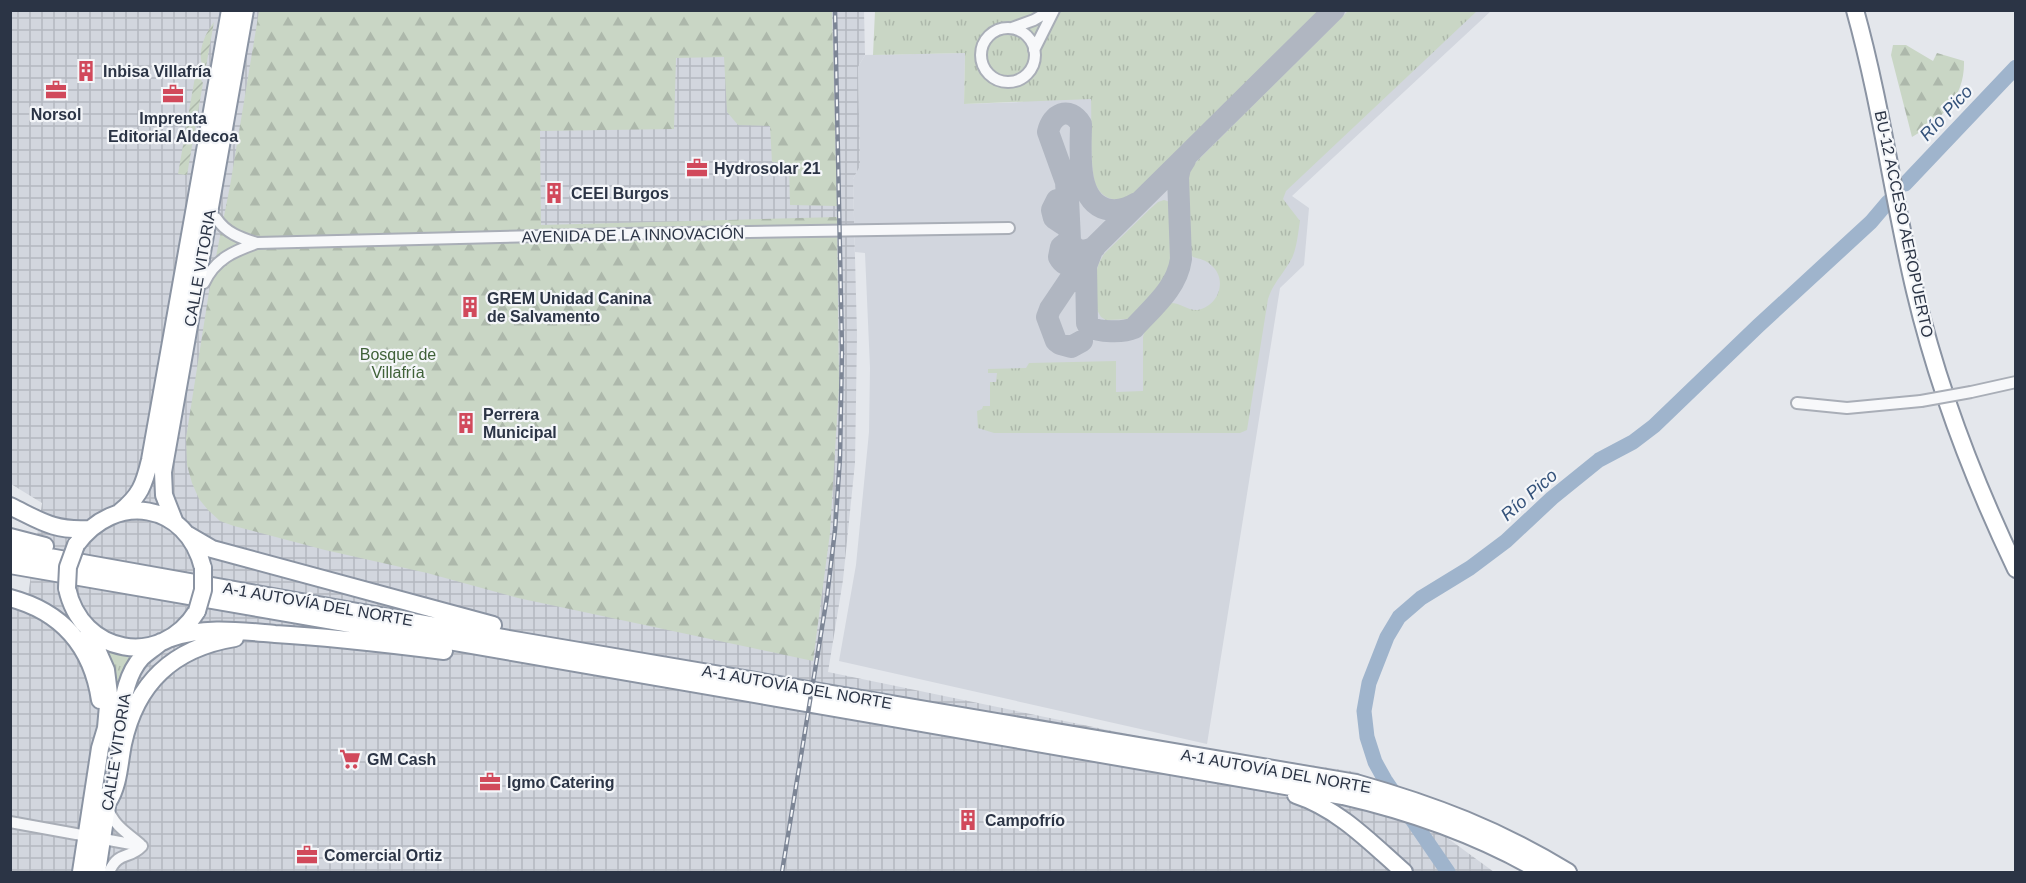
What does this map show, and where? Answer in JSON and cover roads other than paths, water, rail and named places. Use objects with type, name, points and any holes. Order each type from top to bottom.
[{"type":"highway","name":"CALLE VITORIA","points":[[120,512],[131,503],[141,489],[148,466],[230,10]]},
{"type":"highway","name":"CALLE VITORIA","points":[[175,523],[164,495],[163,472],[245,10]]},
{"type":"highway","name":"BU-12 ACCESO AEROPUERTO","points":[[1855,10],[1871,68],[1908,259],[1933,358],[1969,464],[1993,523],[2016,569]]},
{"type":"highway","points":[[10,506],[55,527],[69,530],[89,529]]},
{"type":"highway","points":[[83,623],[71,603],[67,588],[68,567],[76,545],[99,521],[120,512],[134,510],[151,512],[175,523],[188,535],[212,549],[495,626],[640,660]]},
{"type":"highway","points":[[166,640],[186,625],[196,611],[203,590],[203,568],[197,548],[188,535]]},
{"type":"highway","points":[[10,537],[173,578]]},
{"type":"highway","name":"A-1 AUTOVÍA DEL NORTE","points":[[10,550],[1347,782],[1443,810],[1498,834],[1568,873]]},
{"type":"highway","name":"A-1 AUTOVÍA DEL NORTE","points":[[10,565],[1317,791],[1393,808],[1424,818],[1476,839],[1542,873]]},
{"type":"highway","points":[[10,591],[46,600],[83,623],[99,638],[120,646],[146,647],[186,633],[209,630],[352,639],[507,658],[639,679],[655,676]]},
{"type":"highway","points":[[10,598],[32,604],[47,612],[67,629],[86,653],[98,686],[100,748]]},
{"type":"highway","name":"CALLE VITORIA","points":[[83,623],[106,670],[110,694],[106,728],[100,748],[95,837],[97,873]]},
{"type":"highway","points":[[107,805],[116,786],[126,731],[139,699],[154,678],[180,657],[215,641],[243,637],[352,639]]},
{"type":"highway","name":"CALLE VITORIA","points":[[81,873],[107,805],[125,689],[142,658],[166,640]]},
{"type":"highway","points":[[1097,752],[1130,764],[1284,792],[1305,798],[1332,810],[1404,873]]},
{"type":"street","points":[[1053,10],[1034,50],[1033,64],[1029,72],[1022,78],[1005,82],[989,75],[983,68],[981,50],[990,34],[1034,20],[1053,10]]},
{"type":"street","points":[[1012,28],[1023,32],[1029,38],[1034,50]]},
{"type":"street","name":"AVENIDA DE LA INNOVACIÓN","points":[[216,218],[225,230],[257,243]]},
{"type":"street","name":"AVENIDA DE LA INNOVACIÓN","points":[[204,283],[212,269],[223,258],[257,243],[1010,228]]},
{"type":"street","points":[[1797,403],[1847,408],[1921,401],[2016,382]]},
{"type":"street","points":[[107,805],[120,829],[142,846]]},
{"type":"street","points":[[10,822],[142,846]]},
{"type":"street","points":[[90,873],[95,837]]},
{"type":"street","points":[[109,873],[117,859],[142,846]]},
{"type":"waterway","name":"Río Pico","points":[[1905,184],[2016,67]]},
{"type":"waterway","name":"Río Pico","points":[[1448,872],[1385,780],[1375,762],[1367,737],[1364,711],[1369,683],[1387,637],[1399,617],[1421,598],[1470,568],[1506,541],[1552,498],[1599,460],[1633,442],[1654,426],[1871,222],[1888,202]]},
{"type":"railway","points":[[782,872],[827,597],[840,458],[842,349],[835,10]]},
{"type":"place","name":"Inbisa Villafría","points":[[86,71]]},
{"type":"place","name":"Norsol","points":[[56,90]]},
{"type":"place","name":"Imprenta Editorial Aldecoa","points":[[173,94]]},
{"type":"place","name":"Hydrosolar 21","points":[[697,168]]},
{"type":"place","name":"CEEI Burgos","points":[[554,193]]},
{"type":"place","name":"GREM Unidad Canina de Salvamento","points":[[470,307]]},
{"type":"place","name":"Perrera Municipal","points":[[466,423]]},
{"type":"place","name":"GM Cash","points":[[350,759]]},
{"type":"place","name":"Igmo Catering","points":[[490,782]]},
{"type":"place","name":"Campofrío","points":[[968,820]]},
{"type":"place","name":"Comercial Ortiz","points":[[307,855]]},
{"type":"park label","name":"Bosque de Villafría","points":[[398,363]]}]
